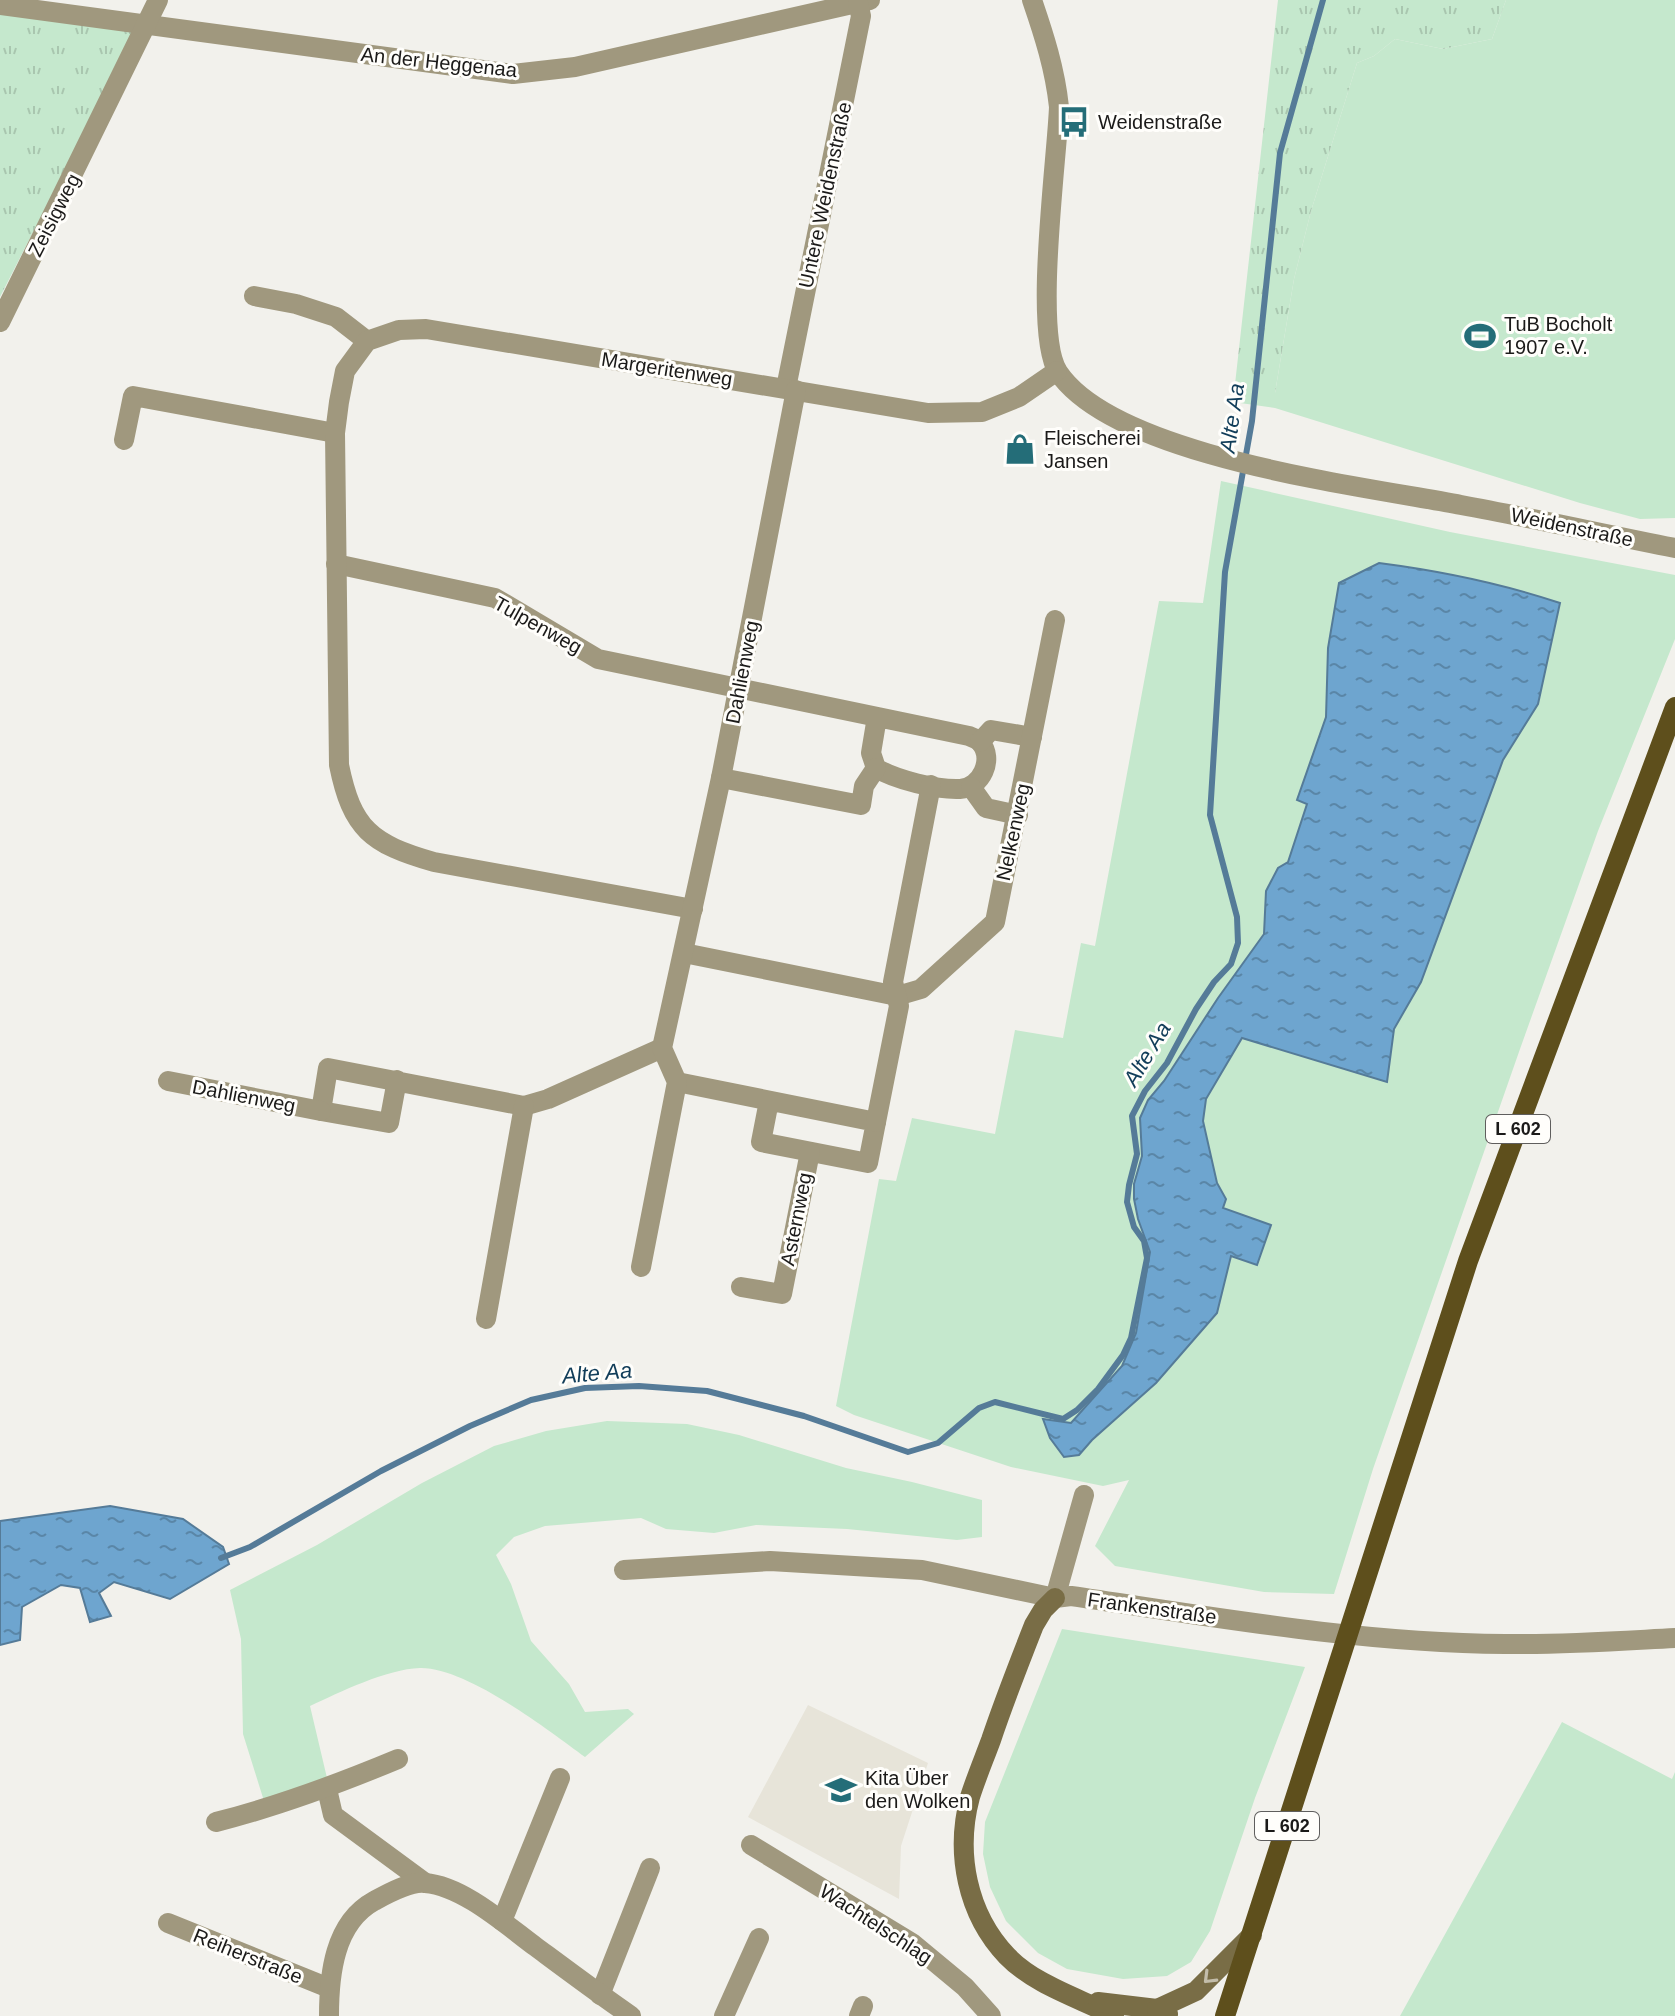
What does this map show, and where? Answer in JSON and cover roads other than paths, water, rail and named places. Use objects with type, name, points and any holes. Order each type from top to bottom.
[{"type":"main road","name":"L 602","points":[[1225,2016],[1468,1261],[1675,707]]},
{"type":"main road","name":"L 602","points":[[1055,1598],[1034,1625],[970,1799],[964,1837],[965,1871],[978,1912],[1008,1958],[1051,1986],[1114,2016]]},
{"type":"main road","name":"L 602","points":[[1082,2000],[1165,2012],[1196,1991],[1252,1935]]},
{"type":"street","name":"Zeisigweg","points":[[0,322],[158,0]]},
{"type":"street","points":[[1032,0],[1046,39],[1059,107],[1047,295],[1048,339],[1057,371]]},
{"type":"street","name":"An der Heggenaa","points":[[0,5],[513,74],[575,67],[864,1]]},
{"type":"street","name":"Untere Weidenstraße","points":[[791,389],[864,1]]},
{"type":"street","points":[[254,296],[296,304],[336,317],[367,341],[345,371],[335,433],[339,765],[346,800],[363,827],[377,839],[407,854],[434,862],[693,909]]},
{"type":"street","name":"Margeritenweg","points":[[367,341],[399,330],[426,329],[928,413],[982,412],[1019,397],[1057,371]]},
{"type":"street","name":"Weidenstraße","points":[[1057,371],[1083,397],[1139,429],[1228,459],[1675,548]]},
{"type":"street","name":"Dahlienweg","points":[[662,1048],[739,688],[791,389]]},
{"type":"street","points":[[124,440],[133,396],[335,433]]},
{"type":"street","name":"Tulpenweg","points":[[336,564],[495,598],[598,659],[739,688]]},
{"type":"street","name":"Nelkenweg","points":[[897,996],[921,989],[995,922],[1055,620]]},
{"type":"street","points":[[739,688],[969,736],[980,742],[991,730],[1032,737]]},
{"type":"street","points":[[877,717],[871,753],[876,768],[890,777],[958,789],[971,787],[986,808],[1018,815]]},
{"type":"street","name":"Nelkenweg","points":[[971,787],[983,775],[986,754],[980,742]]},
{"type":"street","points":[[721,778],[861,805],[864,786],[876,768]]},
{"type":"street","points":[[677,1082],[876,1122],[898,1008],[893,982],[931,785]]},
{"type":"street","points":[[684,953],[897,996]]},
{"type":"street","points":[[486,1319],[524,1106],[548,1099],[662,1048],[677,1082],[641,1267]]},
{"type":"street","name":"Dahlienweg","points":[[321,1111],[328,1068],[524,1106]]},
{"type":"street","name":"Dahlienweg","points":[[168,1081],[389,1123],[397,1080]]},
{"type":"street","name":"Asternweg","points":[[769,1101],[761,1142],[810,1152],[868,1163],[876,1122]]},
{"type":"street","name":"Asternweg","points":[[741,1287],[782,1294],[810,1152]]},
{"type":"street","points":[[1055,1598],[1084,1495]]},
{"type":"street","name":"Frankenstraße","points":[[624,1570],[770,1561],[922,1570],[1055,1598],[1071,1596],[1219,1618],[1412,1640],[1504,1644],[1675,1638]]},
{"type":"street","points":[[216,1822],[327,1789],[398,1759]]},
{"type":"street","points":[[502,1921],[560,1778]]},
{"type":"street","points":[[327,1789],[333,1815],[424,1882],[471,1898],[631,2016]]},
{"type":"street","name":"Wachtelschlag","points":[[751,1845],[912,1943],[965,1987],[991,2016]]},
{"type":"street","points":[[600,1995],[650,1868]]},
{"type":"street","name":"Reiherstraße","points":[[329,2016],[329,1988],[335,1956],[345,1930],[363,1907],[389,1893],[424,1882]]},
{"type":"street","name":"Reiherstraße","points":[[168,1923],[329,1988]]},
{"type":"street","points":[[724,2016],[759,1938]]},
{"type":"water","points":[[1379,563],[1470,578],[1560,603],[1538,704],[1503,760],[1421,982],[1394,1029],[1387,1082],[1242,1038],[1206,1099],[1203,1121],[1217,1183],[1226,1199],[1223,1208],[1271,1225],[1257,1265],[1231,1256],[1217,1313],[1156,1383],[1079,1455],[1064,1457],[1050,1438],[1043,1419],[1071,1423],[1122,1366],[1136,1333],[1150,1252],[1134,1199],[1134,1184],[1142,1156],[1140,1118],[1148,1100],[1264,934],[1266,891],[1278,868],[1288,862],[1307,804],[1297,800],[1326,717],[1328,648],[1339,583]]},
{"type":"water","points":[[110,1506],[183,1519],[223,1547],[229,1564],[170,1599],[114,1582],[99,1593],[111,1616],[90,1622],[80,1588],[61,1585],[22,1607],[20,1640],[0,1645],[0,1521]]},
{"type":"waterway","name":"Alte Aa","points":[[221,1558],[250,1547],[381,1471],[470,1426],[531,1400],[585,1388],[639,1386],[707,1391],[804,1416],[908,1452],[938,1443],[979,1408],[995,1402],[1063,1419],[1098,1389],[1123,1355],[1131,1338],[1147,1258],[1144,1241],[1134,1227],[1127,1202],[1137,1154],[1132,1116],[1145,1091],[1167,1063],[1196,1009],[1231,964],[1238,943],[1237,917],[1210,815],[1225,572],[1252,421],[1280,153],[1323,0]]},
{"type":"place","name":"Weidenstraße","points":[[1074,122]]},
{"type":"place","name":"TuB Bocholt 1907 e.V.","points":[[1480,336]]},
{"type":"place","name":"Fleischerei Jansen","points":[[1020,449]]},
{"type":"place","name":"Kita Über den Wolken","points":[[841,1790]]}]
